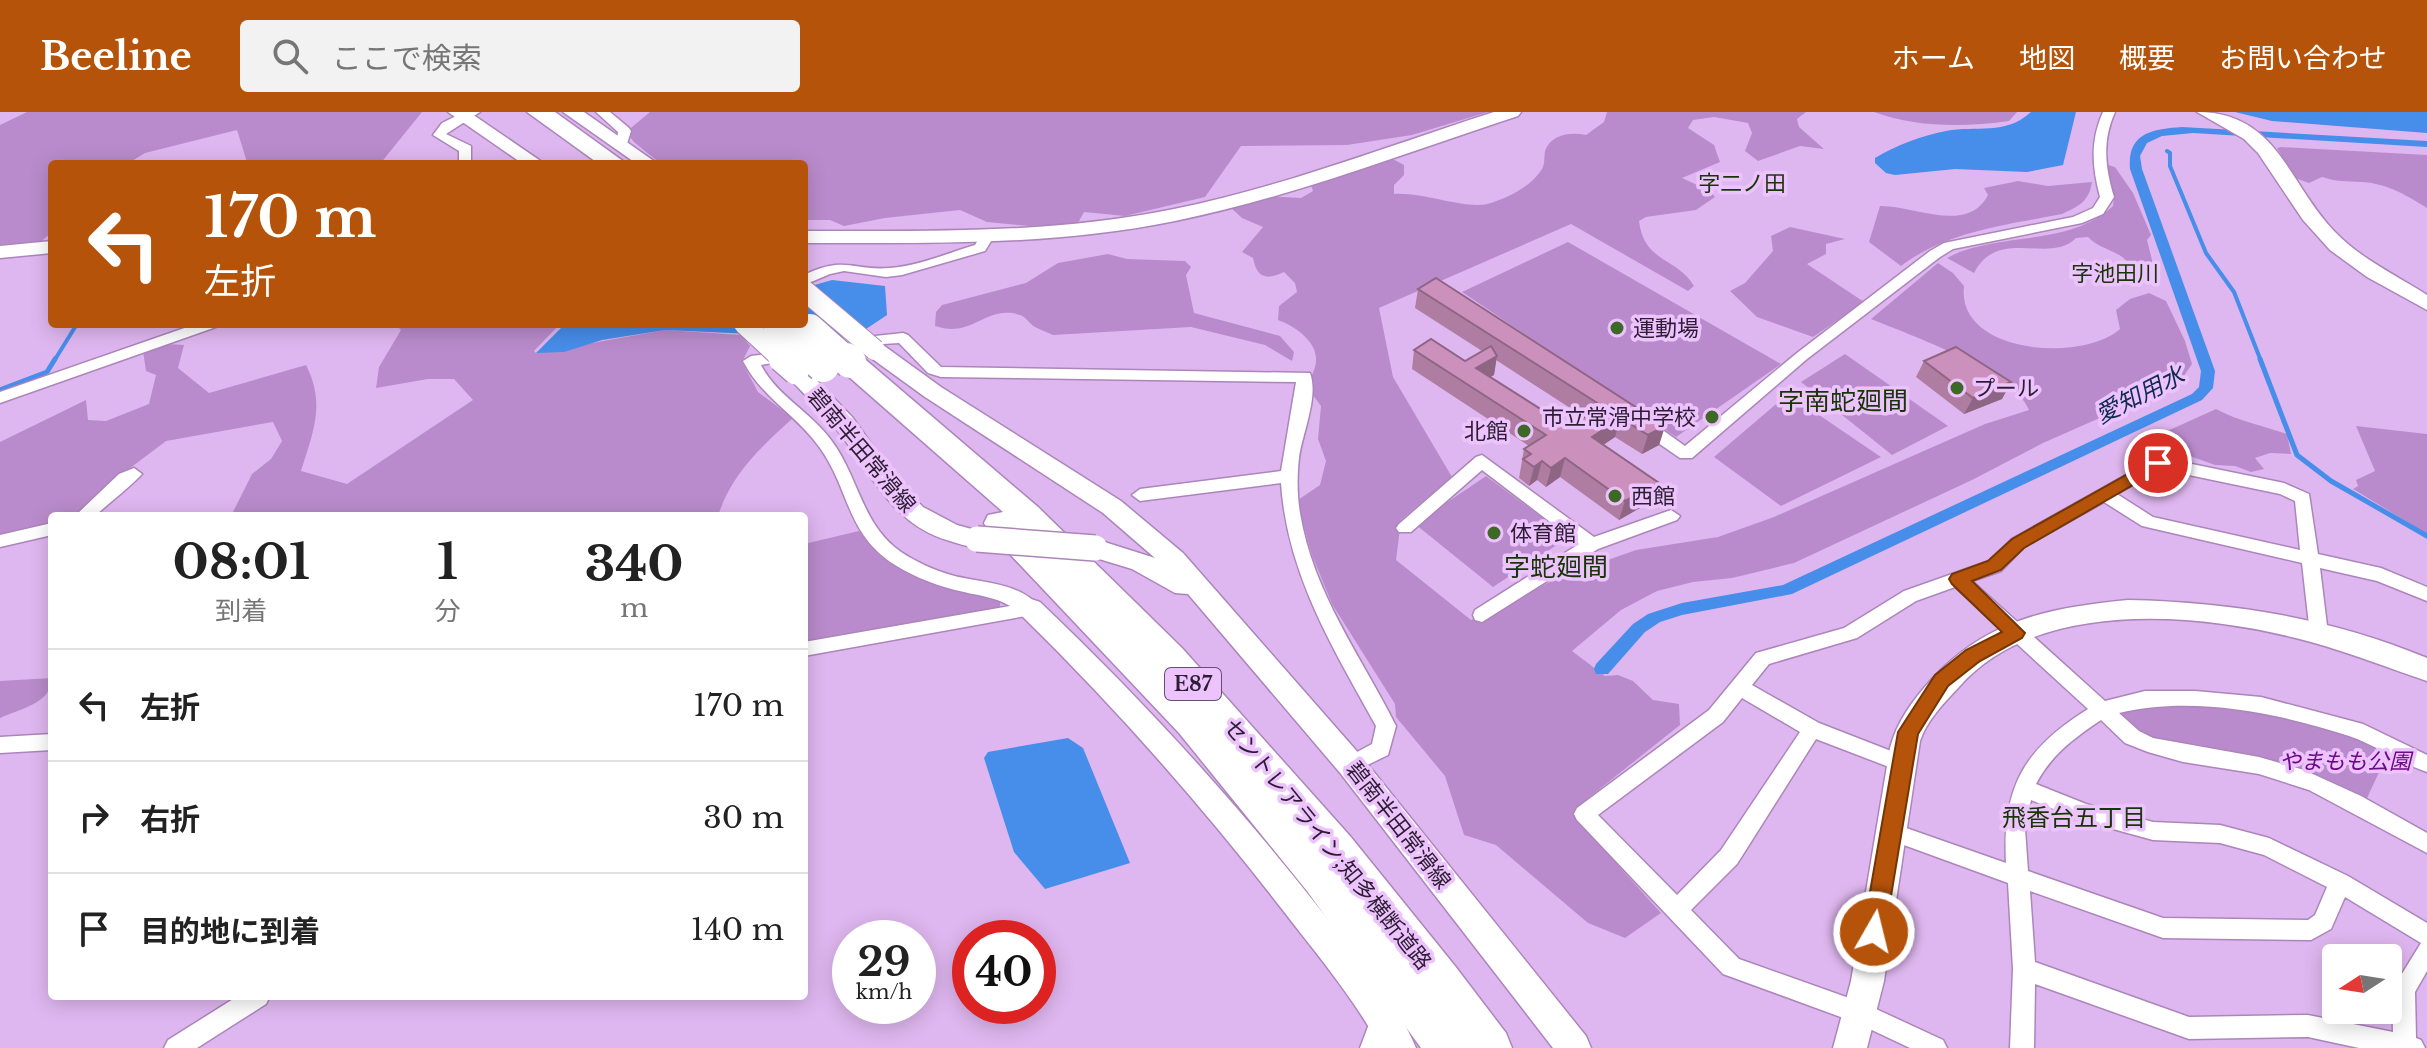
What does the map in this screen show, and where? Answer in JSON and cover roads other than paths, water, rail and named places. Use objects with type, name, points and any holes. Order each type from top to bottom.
[{"type":"highway","points":[[512,112],[581,160]]},
{"type":"highway","points":[[539,112],[618,154]]},
{"type":"highway","name":"セントレアライン;知多横断道路","points":[[808,327],[836,362],[1006,529],[1192,722],[1321,878],[1448,1048]]},
{"type":"highway","name":"セントレアライン;知多横断道路","points":[[782,328],[836,362],[1049,536],[1175,664],[1296,800],[1416,949],[1490,1048]]},
{"type":"street","points":[[572,112],[618,154],[625,131],[602,112]]},
{"type":"street","points":[[808,237],[986,238],[1081,230],[1174,215],[1246,197],[1512,112]]},
{"type":"street","points":[[1635,419],[1686,454],[1802,356],[1935,254],[1949,246],[2077,220],[2098,211],[2107,197],[2098,154],[2099,132],[2109,112]]},
{"type":"street","points":[[2206,112],[2241,127],[2259,139],[2278,162],[2300,205],[2327,236],[2354,260],[2427,304]]},
{"type":"street","points":[[465,160],[466,149],[439,135],[446,126],[465,114],[530,160]]},
{"type":"street","points":[[808,279],[826,270],[844,267],[886,273],[918,268],[980,248],[986,238]]},
{"type":"street","points":[[0,252],[48,247]]},
{"type":"street","name":"碧南半田常滑線","points":[[808,299],[836,362],[850,429],[884,482],[906,508],[933,527],[977,539],[1095,548],[1132,557],[1161,570],[1216,609]]},
{"type":"street","points":[[0,398],[200,328]]},
{"type":"street","name":"碧南半田常滑線","points":[[754,328],[836,362],[933,392],[1112,507],[1174,560],[1351,765],[1574,1048]]},
{"type":"street","points":[[1351,765],[1381,749],[1386,726],[1334,632],[1297,549],[1289,476],[1304,377],[1297,374],[941,372],[933,370],[903,338],[894,337],[880,339],[845,353],[751,361],[755,373],[773,394],[818,434],[841,467],[867,530],[886,549],[916,570],[1002,593],[1031,609],[1184,767],[1285,888],[1386,1040]]},
{"type":"street","points":[[1405,528],[1482,461],[1592,544]]},
{"type":"street","points":[[1935,1048],[1863,1014],[1731,967],[1584,814],[1716,716],[1758,661],[1766,656],[1850,633],[1910,596],[1995,566],[2018,543],[2158,463],[2284,489],[2303,498],[2319,634]]},
{"type":"street","points":[[88,512],[125,478],[134,474]]},
{"type":"street","points":[[1140,495],[1289,476]]},
{"type":"street","points":[[2105,494],[2148,522],[2381,575],[2427,594]]},
{"type":"street","points":[[1095,548],[1118,537],[1122,530],[1122,522],[1112,507]]},
{"type":"street","points":[[1482,615],[1592,544],[1671,516]]},
{"type":"street","points":[[0,541],[48,530]]},
{"type":"street","points":[[1958,579],[2122,730],[2142,743],[2167,751],[2221,757],[2280,771],[2339,795],[2427,844]]},
{"type":"street","points":[[808,648],[1031,609]]},
{"type":"street","points":[[1850,1048],[1863,1014],[1889,831],[1908,732],[1941,681],[1973,655],[2016,633],[2095,612],[2164,609],[2227,614],[2319,634],[2427,670]]},
{"type":"street","points":[[1739,687],[1812,729],[1902,764]]},
{"type":"street","points":[[2022,1048],[2024,969],[2015,829],[2023,788],[2037,762],[2064,734],[2101,710],[2145,699],[2195,699],[2261,705],[2356,730],[2427,764]]},
{"type":"street","points":[[1676,911],[1729,857],[1812,729]]},
{"type":"street","points":[[0,745],[48,742]]},
{"type":"street","points":[[2023,788],[2084,812],[2153,831],[2220,834],[2269,847],[2340,883],[2427,935]]},
{"type":"street","points":[[1889,831],[2163,928],[2311,930],[2323,922],[2340,883]]},
{"type":"street","points":[[2024,969],[2189,1028],[2308,1026],[2408,1047],[2403,990],[2427,951]]},
{"type":"street","points":[[176,1048],[252,1000]]},
{"type":"water","points":[[2031,112],[2076,112],[2063,165],[2027,172],[1955,169],[1895,175],[1886,173],[1875,163],[1875,158],[1918,138],[1957,129],[2001,127]]},
{"type":"water","points":[[2235,112],[2427,112],[2427,133],[2272,121]]},
{"type":"water","points":[[832,280],[885,286],[887,315],[866,329],[837,338],[665,330],[602,340],[564,352],[536,353],[561,328],[808,328],[808,287]]},
{"type":"water","points":[[1068,738],[1083,748],[1130,863],[1045,889],[1014,852],[984,758],[988,752]]},
{"type":"waterway","name":"愛知用水","points":[[1602,669],[1639,628],[1654,618],[1682,609],[1786,590],[2197,397],[2206,388],[2208,371],[2136,169],[2137,147],[2143,140],[2160,133],[2193,130],[2427,144]]},
{"type":"waterway","points":[[2167,151],[2170,153],[2170,166],[2206,253],[2234,292],[2261,361]]},
{"type":"waterway","points":[[54,361],[75,328]]},
{"type":"waterway","points":[[0,390],[47,372],[55,359]]},
{"type":"waterway","points":[[2260,359],[2297,455],[2331,481],[2427,536]]},
{"type":"place","name":"運動場","points":[[1617,328]]},
{"type":"place","name":"プール","points":[[1957,388]]},
{"type":"place","name":"市立常滑中学校","points":[[1712,417]]},
{"type":"place","name":"北館","points":[[1524,431]]},
{"type":"place","name":"西館","points":[[1615,496]]},
{"type":"place","name":"体育館","points":[[1494,533]]},
{"type":"district","name":"字二ノ田","points":[[1742,183]]},
{"type":"district","name":"字池田川","points":[[2115,273]]},
{"type":"district","name":"字南蛇廻間","points":[[1843,401]]},
{"type":"district","name":"字蛇廻間","points":[[1556,567]]},
{"type":"district","name":"飛香台五丁目","points":[[2074,818]]},
{"type":"park label","name":"やまもも公園","points":[[2345,761]]}]
